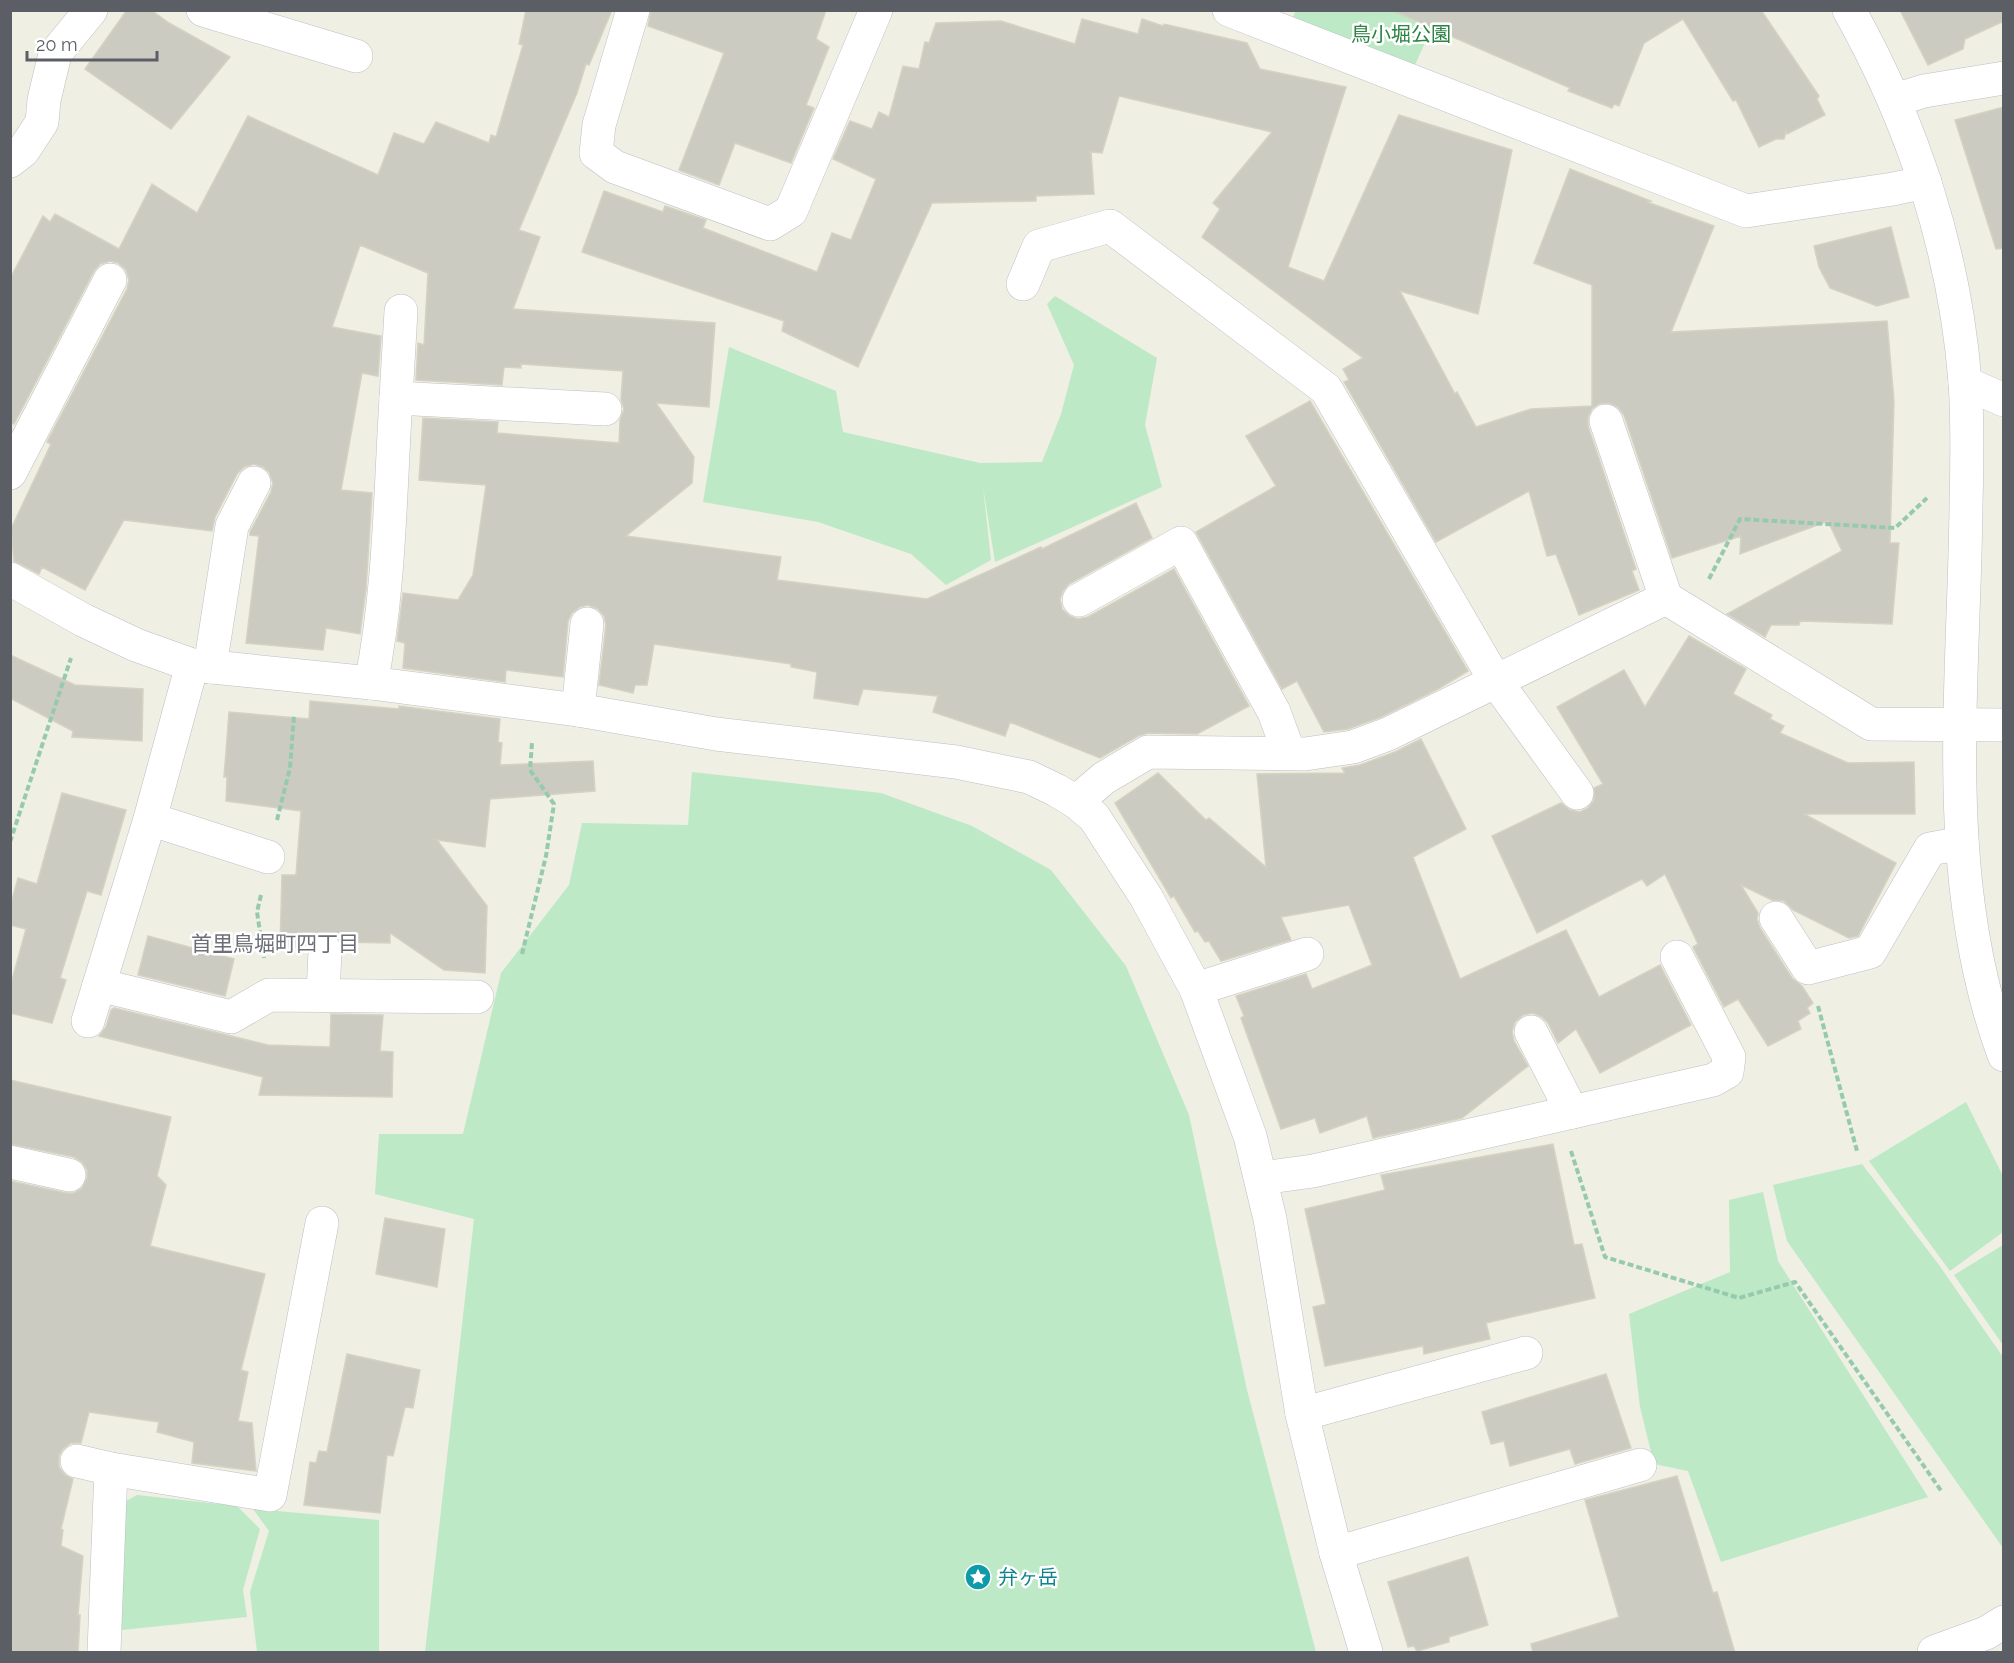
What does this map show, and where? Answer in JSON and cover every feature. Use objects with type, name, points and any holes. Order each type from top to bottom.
[{"type":"street","points":[[10,161],[23,151],[42,122],[44,100],[55,54],[92,10]]},
{"type":"street","points":[[204,10],[356,56]]},
{"type":"street","points":[[633,10],[599,125],[596,153],[615,167],[770,224],[791,212],[876,10]]},
{"type":"street","points":[[1229,10],[1746,212],[1925,182]]},
{"type":"street","points":[[1849,10],[1873,53],[1894,100],[1925,182],[1950,279],[1965,383],[1967,462],[1960,724],[1965,888],[1973,945],[1985,998],[2004,1055]]},
{"type":"street","points":[[1894,100],[1924,91],[2004,78]]},
{"type":"street","points":[[1023,284],[1039,246],[1110,226],[1326,389],[1495,680],[1577,793]]},
{"type":"street","points":[[10,473],[110,280]]},
{"type":"street","points":[[371,683],[382,617],[401,311]]},
{"type":"street","points":[[1965,383],[2004,400]]},
{"type":"street","points":[[396,398],[605,409]]},
{"type":"street","points":[[1606,422],[1666,598],[1871,724],[2004,725]]},
{"type":"street","points":[[88,1021],[150,819],[201,666],[232,526],[254,483]]},
{"type":"street","points":[[1079,600],[1181,543],[1274,712],[1289,753]]},
{"type":"street","points":[[10,579],[83,620],[136,645],[201,666],[371,683],[578,710],[716,734],[956,762],[1029,777],[1076,802],[1094,817],[1146,897],[1197,989],[1250,1136],[1262,1178],[1270,1219],[1302,1414],[1336,1553],[1366,1653]]},
{"type":"street","points":[[1076,802],[1104,778],[1149,752],[1305,754],[1353,747],[1388,734],[1666,598]]},
{"type":"street","points":[[578,710],[587,624]]},
{"type":"street","points":[[150,819],[268,857]]},
{"type":"street","points":[[1776,918],[1808,968],[1870,952],[1930,849],[1962,843]]},
{"type":"street","points":[[323,995],[325,951]]},
{"type":"street","points":[[1197,989],[1307,954]]},
{"type":"street","points":[[1262,1178],[1313,1171],[1713,1080],[1726,1072],[1729,1057],[1677,957]]},
{"type":"street","points":[[99,985],[231,1017],[269,995],[477,997]]},
{"type":"street","points":[[1531,1032],[1566,1113]]},
{"type":"street","points":[[10,1162],[69,1174]]},
{"type":"street","points":[[77,1461],[111,1469],[270,1495],[322,1223]]},
{"type":"street","points":[[1302,1414],[1526,1353]]},
{"type":"street","points":[[1336,1553],[1640,1465]]},
{"type":"street","points":[[104,1653],[111,1469]]},
{"type":"street","points":[[1934,1653],[1986,1633],[2004,1622]]},
{"type":"path","points":[[1666,598],[1706,585],[1740,519],[1895,528],[1934,491]]},
{"type":"path","points":[[10,842],[83,620]]},
{"type":"path","points":[[522,954],[546,856],[554,804],[530,770],[532,734]]},
{"type":"path","points":[[1808,968],[1857,1151]]},
{"type":"path","points":[[1566,1113],[1605,1257],[1739,1298],[1795,1282],[1942,1492]]},
{"type":"green space","name":"鳥小堀公園","points":[[1296,10],[1439,11],[1415,65],[1293,17]]},
{"type":"green space","points":[[1055,296],[1157,358],[1145,425],[1162,487],[995,562],[983,487],[991,560],[946,585],[911,554],[818,522],[703,502],[729,347],[836,391],[843,432],[980,463],[1042,462],[1061,414],[1074,365],[1047,304]]},
{"type":"green space","points":[[692,772],[881,793],[972,826],[1051,870],[1126,966],[1189,1115],[1247,1390],[1316,1652],[425,1652],[474,1219],[375,1194],[379,1134],[463,1134],[501,973],[569,885],[582,823],[688,825]]},
{"type":"green space","points":[[1966,1102],[2003,1176],[2003,1232],[1950,1271],[1869,1161]]},
{"type":"green space","points":[[1862,1164],[1939,1265],[2003,1357],[2003,1548],[1787,1241],[1773,1185]]},
{"type":"green space","points":[[1763,1192],[1778,1261],[1928,1497],[1721,1562],[1688,1471],[1654,1464],[1640,1407],[1629,1314],[1730,1272],[1729,1200]]},
{"type":"green space","points":[[2003,1245],[2003,1345],[1954,1275]]},
{"type":"green space","points":[[137,1495],[237,1506],[260,1529],[243,1590],[247,1617],[122,1630],[119,1505]]},
{"type":"green space","points":[[253,1509],[379,1520],[379,1652],[257,1652],[250,1592],[269,1531]]},
{"type":"building","points":[[127,10],[151,10],[169,23],[230,57],[171,129],[85,69]]},
{"type":"building","points":[[526,10],[612,10],[589,65],[586,64],[577,93],[519,230],[540,237],[513,309],[715,323],[709,407],[656,403],[694,457],[692,483],[626,536],[781,557],[777,580],[927,599],[1041,547],[1042,549],[1136,503],[1152,538],[1069,584],[1060,599],[1062,609],[1078,619],[1088,617],[1174,569],[1249,706],[1197,734],[1148,733],[1138,736],[1100,758],[1010,722],[1005,736],[933,712],[938,696],[863,689],[858,705],[814,698],[817,672],[791,667],[791,664],[654,644],[647,685],[635,685],[633,693],[599,685],[606,625],[604,616],[598,609],[588,605],[572,613],[568,621],[563,677],[506,670],[505,682],[403,668],[405,643],[397,641],[403,593],[458,600],[473,575],[486,485],[419,480],[423,418],[498,422],[497,433],[619,443],[620,420],[624,409],[621,400],[623,371],[521,364],[521,368],[504,367],[502,385],[416,380],[418,343],[424,345],[428,273],[360,245],[332,327],[381,336],[378,376],[362,373],[341,490],[372,493],[366,589],[360,634],[326,628],[323,650],[246,643],[259,536],[250,535],[250,532],[271,492],[273,483],[269,472],[254,464],[244,467],[237,474],[215,517],[212,531],[124,520],[85,590],[42,567],[39,574],[14,561],[11,529],[51,444],[47,442],[127,289],[129,280],[126,270],[118,263],[110,261],[100,264],[94,271],[14,424],[10,422],[10,279],[43,216],[50,222],[55,214],[119,249],[152,184],[197,213],[248,116],[378,175],[394,133],[424,144],[436,122],[489,143],[491,135],[496,137],[523,45],[519,44]]},
{"type":"building","points":[[651,10],[826,10],[816,39],[829,47],[806,105],[814,108],[791,163],[735,143],[719,185],[679,170],[724,53],[648,26]]},
{"type":"building","points":[[1391,10],[1761,10],[1819,96],[1817,99],[1825,115],[1787,134],[1786,131],[1784,139],[1776,139],[1759,147],[1736,100],[1733,101],[1683,19],[1644,43],[1619,106],[1614,104],[1612,108],[1568,91],[1570,88]]},
{"type":"building","points":[[1900,10],[2004,10],[2004,21],[1965,39],[1963,49],[1928,65]]},
{"type":"building","points":[[1082,19],[1138,34],[1142,19],[1163,26],[1164,24],[1247,43],[1260,69],[1346,87],[1288,267],[1324,281],[1399,115],[1512,150],[1478,314],[1400,291],[1455,394],[1457,392],[1476,427],[1531,409],[1592,406],[1592,285],[1534,263],[1570,169],[1651,201],[1647,202],[1714,226],[1671,332],[1887,321],[1894,401],[1890,543],[1899,543],[1892,624],[1800,621],[1799,625],[1771,625],[1765,637],[1727,614],[1842,551],[1828,521],[1740,554],[1741,536],[1672,558],[1624,415],[1618,407],[1609,403],[1599,404],[1592,409],[1588,417],[1588,426],[1636,569],[1632,571],[1639,590],[1579,615],[1556,554],[1547,556],[1529,491],[1436,542],[1344,382],[1349,380],[1343,369],[1363,358],[1202,237],[1220,209],[1213,203],[1272,132],[1119,96],[1102,153],[1091,152],[1094,194],[1036,196],[1036,201],[932,203],[858,367],[782,331],[784,321],[582,252],[604,191],[663,212],[665,206],[706,220],[703,228],[817,272],[832,233],[851,240],[876,179],[833,159],[850,121],[872,129],[879,112],[889,117],[903,66],[919,69],[925,42],[929,43],[936,23],[1001,21],[1075,44]]},
{"type":"building","points":[[2004,107],[2004,248],[1996,249],[1955,120]]},
{"type":"building","points":[[1891,227],[1909,297],[1877,306],[1830,288],[1819,267],[1814,246]]},
{"type":"building","points":[[1310,401],[1468,671],[1438,689],[1381,717],[1348,729],[1324,732],[1297,681],[1282,689],[1196,532],[1276,486],[1246,436]]},
{"type":"building","points":[[1689,636],[1746,669],[1733,694],[1772,715],[1770,719],[1784,726],[1780,733],[1848,763],[1914,762],[1915,814],[1804,814],[1896,863],[1858,936],[1849,938],[1793,910],[1784,901],[1772,900],[1741,885],[1758,913],[1760,928],[1792,978],[1802,986],[1813,1003],[1807,1008],[1810,1013],[1798,1021],[1801,1029],[1768,1046],[1738,999],[1724,1007],[1693,947],[1698,944],[1665,874],[1647,886],[1642,879],[1537,933],[1492,836],[1561,803],[1570,810],[1580,812],[1588,808],[1594,800],[1594,788],[1603,784],[1557,707],[1624,670],[1645,707]]},
{"type":"building","points":[[10,655],[75,685],[143,689],[142,741],[72,737],[73,731],[10,698]]},
{"type":"building","points":[[310,701],[399,709],[399,706],[500,719],[498,742],[502,743],[500,765],[593,761],[595,791],[490,799],[485,847],[437,840],[487,906],[485,973],[444,970],[390,933],[390,943],[341,942],[335,935],[325,932],[316,935],[304,947],[280,947],[282,875],[296,875],[301,811],[226,801],[227,777],[224,777],[229,712],[309,719]]},
{"type":"building","points":[[1421,739],[1466,829],[1413,857],[1460,979],[1566,930],[1599,997],[1660,965],[1691,1025],[1600,1073],[1576,1029],[1558,1043],[1548,1023],[1542,1017],[1533,1013],[1523,1015],[1515,1022],[1512,1032],[1514,1041],[1528,1066],[1462,1118],[1373,1138],[1367,1116],[1320,1133],[1315,1118],[1281,1129],[1241,1018],[1244,1016],[1236,996],[1306,974],[1312,989],[1372,965],[1349,905],[1281,917],[1291,940],[1221,961],[1209,941],[1205,942],[1198,931],[1195,932],[1174,896],[1171,898],[1115,803],[1158,773],[1206,820],[1209,818],[1266,867],[1257,774],[1345,773],[1342,768],[1360,765]]},
{"type":"building","points":[[62,793],[126,810],[101,895],[87,891],[60,978],[66,980],[52,1023],[10,1013],[10,987],[26,929],[10,925],[10,907],[18,878],[37,884]]},
{"type":"building","points":[[148,936],[234,959],[225,996],[138,975]]},
{"type":"building","points":[[114,1008],[268,1045],[330,1047],[331,1014],[383,1015],[380,1051],[393,1052],[392,1097],[259,1095],[263,1077],[99,1036],[106,1027],[111,1010]]},
{"type":"building","points":[[10,1080],[171,1117],[157,1176],[166,1185],[150,1246],[265,1274],[241,1370],[248,1372],[238,1421],[252,1423],[256,1471],[192,1463],[194,1442],[157,1432],[159,1422],[89,1412],[81,1443],[71,1443],[63,1449],[59,1456],[59,1467],[65,1475],[73,1479],[61,1529],[63,1530],[61,1546],[83,1556],[78,1615],[80,1615],[78,1653],[10,1653],[10,1181],[74,1193],[82,1188],[87,1178],[87,1170],[82,1162],[74,1157],[10,1144]]},
{"type":"building","points":[[1553,1144],[1574,1245],[1582,1244],[1595,1298],[1486,1323],[1490,1339],[1424,1354],[1423,1346],[1325,1366],[1313,1307],[1326,1304],[1305,1209],[1385,1190],[1381,1175]]},
{"type":"building","points":[[385,1218],[445,1229],[437,1287],[376,1274]]},
{"type":"building","points":[[347,1354],[420,1370],[413,1408],[405,1407],[393,1456],[387,1455],[380,1513],[304,1505],[310,1462],[316,1463],[319,1451],[327,1452]]},
{"type":"building","points":[[1606,1374],[1631,1448],[1575,1464],[1570,1449],[1510,1466],[1504,1441],[1491,1444],[1482,1412]]},
{"type":"building","points":[[1677,1476],[1713,1593],[1717,1592],[1735,1653],[1533,1653],[1531,1644],[1619,1617],[1585,1500]]},
{"type":"building","points":[[1468,1557],[1488,1625],[1449,1637],[1449,1642],[1417,1651],[1414,1646],[1408,1647],[1388,1582]]},
{"type":"place","name":"弁ヶ岳","points":[[978,1577]]},
{"type":"district","name":"首里鳥堀町四丁目","points":[[275,944]]}]
